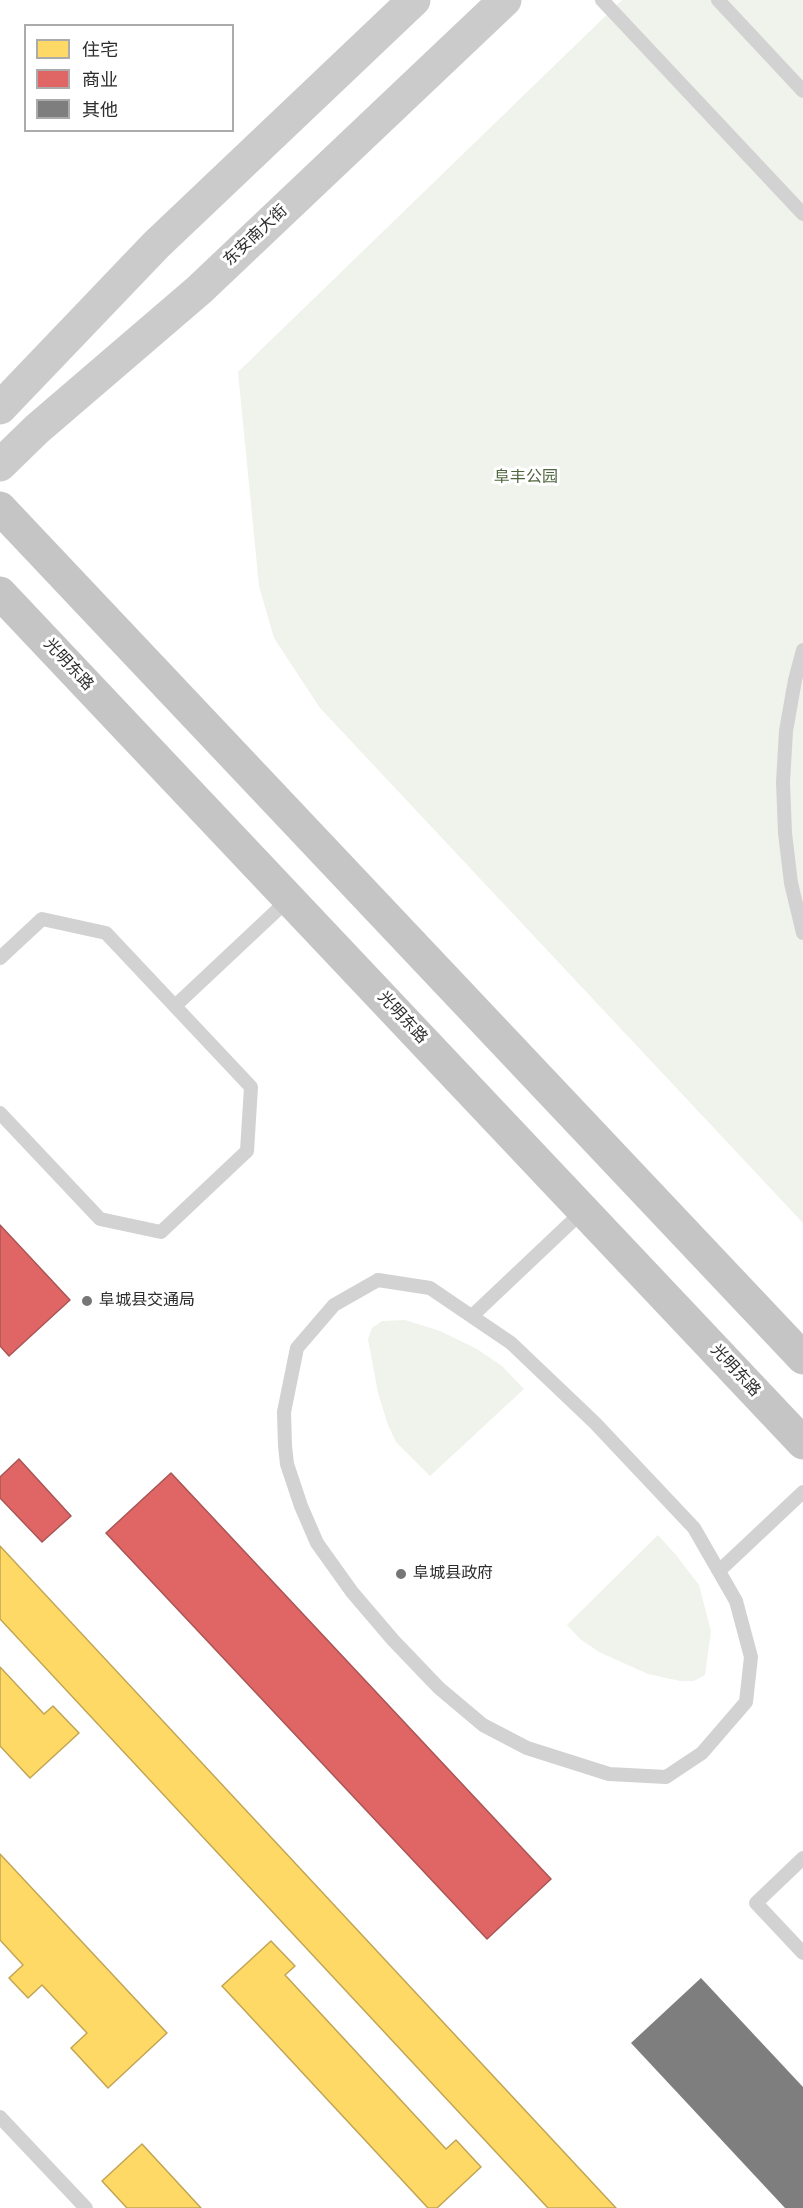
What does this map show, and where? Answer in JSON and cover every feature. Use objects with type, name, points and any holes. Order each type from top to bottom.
[{"type":"main road","points":[[0,408],[156,245],[414,0]]},
{"type":"main road","name":"东安南大街","points":[[0,465],[37,429],[199,290],[505,0]]},
{"type":"main road","points":[[0,507],[803,1358]]},
{"type":"main road","name":"光明东路","points":[[0,593],[803,1443]]},
{"type":"lane","points":[[602,0],[803,214]]},
{"type":"lane","points":[[718,0],[803,91]]},
{"type":"lane","points":[[803,650],[786,731],[783,782],[785,833],[790,873],[803,933]]},
{"type":"lane","points":[[175,1006],[289,899]]},
{"type":"lane","points":[[0,958],[42,919],[106,933],[251,1087],[247,1151],[161,1232],[100,1219],[0,1113]]},
{"type":"lane","points":[[472,1316],[584,1211]]},
{"type":"lane","points":[[378,1280],[430,1288],[511,1343],[596,1423],[694,1528],[719,1571],[736,1602],[751,1657],[746,1702],[702,1753],[666,1777],[609,1774],[527,1748],[483,1725],[439,1688],[393,1640],[352,1592],[317,1543],[301,1506],[287,1464],[284,1412],[297,1348],[334,1305],[378,1280]]},
{"type":"lane","points":[[719,1571],[803,1492]]},
{"type":"lane","points":[[803,1858],[756,1903],[803,1953]]},
{"type":"lane","points":[[0,2117],[86,2208]]},
{"type":"green space","name":"阜丰公园","points":[[622,0],[803,0],[803,1223],[320,708],[274,638],[259,586],[238,372]]},
{"type":"green space","points":[[405,1320],[440,1331],[477,1349],[502,1366],[524,1389],[430,1476],[396,1442],[388,1425],[378,1393],[368,1339],[372,1328],[382,1321]]},
{"type":"green space","points":[[658,1535],[699,1585],[711,1631],[705,1675],[694,1681],[680,1681],[648,1674],[599,1652],[580,1639],[567,1625]]},
{"type":"building: 住宅","points":[[0,1546],[616,2208],[548,2208],[0,1619]]},
{"type":"building: 住宅","points":[[0,1667],[44,1714],[53,1706],[79,1733],[30,1778],[0,1746]]},
{"type":"building: 住宅","points":[[0,1854],[167,2033],[108,2088],[71,2048],[87,2033],[42,1985],[28,1998],[9,1978],[23,1965],[0,1940]]},
{"type":"building: 住宅","points":[[271,1941],[295,1966],[285,1975],[446,2149],[456,2140],[481,2167],[437,2208],[428,2208],[222,1986]]},
{"type":"building: 住宅","points":[[142,2144],[201,2208],[127,2208],[102,2181]]},
{"type":"building: 商业","points":[[0,1225],[70,1300],[9,1356],[0,1346]]},
{"type":"building: 商业","points":[[19,1459],[71,1516],[42,1542],[0,1498],[0,1477]]},
{"type":"building: 商业","points":[[171,1473],[551,1879],[487,1939],[106,1533]]},
{"type":"building: 其他","points":[[701,1978],[803,2087],[803,2208],[785,2208],[631,2043]]},
{"type":"place","name":"阜城县交通局","points":[[87,1301]]},
{"type":"place","name":"阜城县政府","points":[[401,1574]]}]
